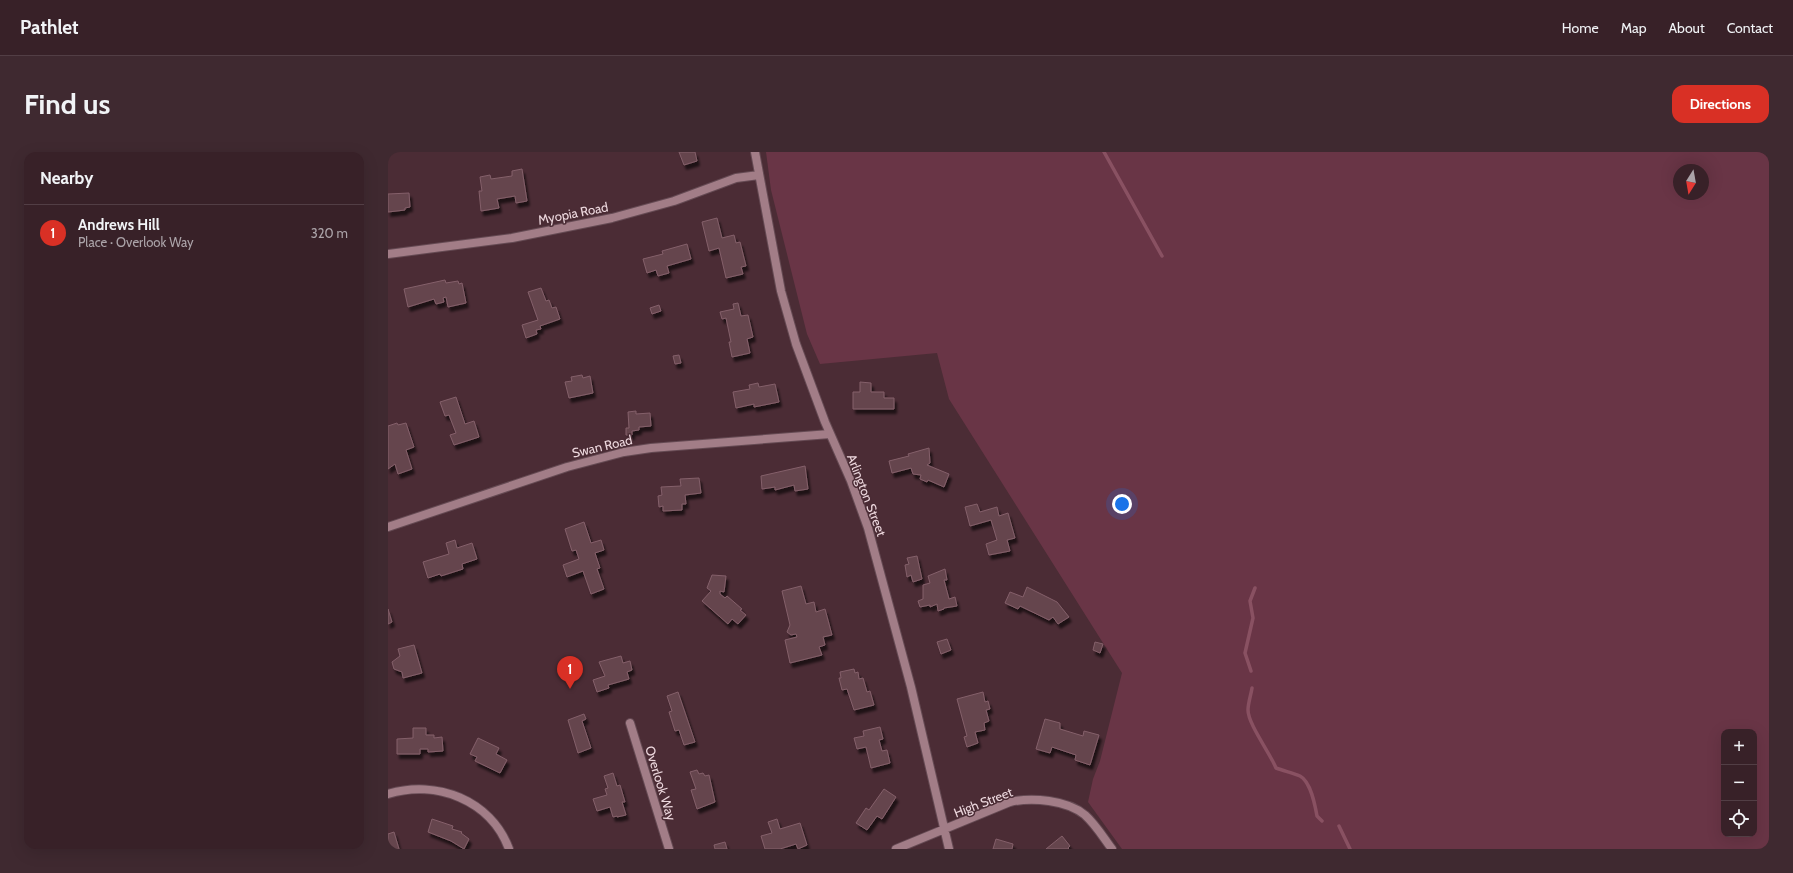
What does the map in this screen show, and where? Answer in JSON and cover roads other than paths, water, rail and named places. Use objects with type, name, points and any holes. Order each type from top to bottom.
[{"type":"street","name":"Arlington Street","points":[[755,152],[781,291],[796,344],[830,434],[851,481],[868,528],[879,565],[949,849]]},
{"type":"street","name":"Myopia Road","points":[[388,254],[512,238],[612,218],[674,201],[736,178],[759,175]]},
{"type":"street","name":"Swan Road","points":[[388,527],[567,466],[624,452],[650,448],[830,434]]},
{"type":"street","name":"Overlook Way","points":[[630,723],[669,849]]},
{"type":"street","points":[[388,794],[404,790],[429,789],[442,791],[465,800],[476,806],[495,823],[510,849]]},
{"type":"street","name":"High Street","points":[[896,849],[1010,802],[1023,799],[1069,806],[1084,814],[1098,829],[1112,849]]},
{"type":"waterway","points":[[1104,152],[1162,256]]},
{"type":"waterway","points":[[1251,671],[1245,653],[1253,618],[1250,601],[1255,588]]},
{"type":"waterway","points":[[1252,688],[1248,710],[1255,731],[1276,768],[1300,776],[1307,783],[1312,794],[1317,816],[1322,821]]},
{"type":"waterway","points":[[1339,826],[1350,849]]},
{"type":"place","name":"Andrews Hill","points":[[570,689]]}]
